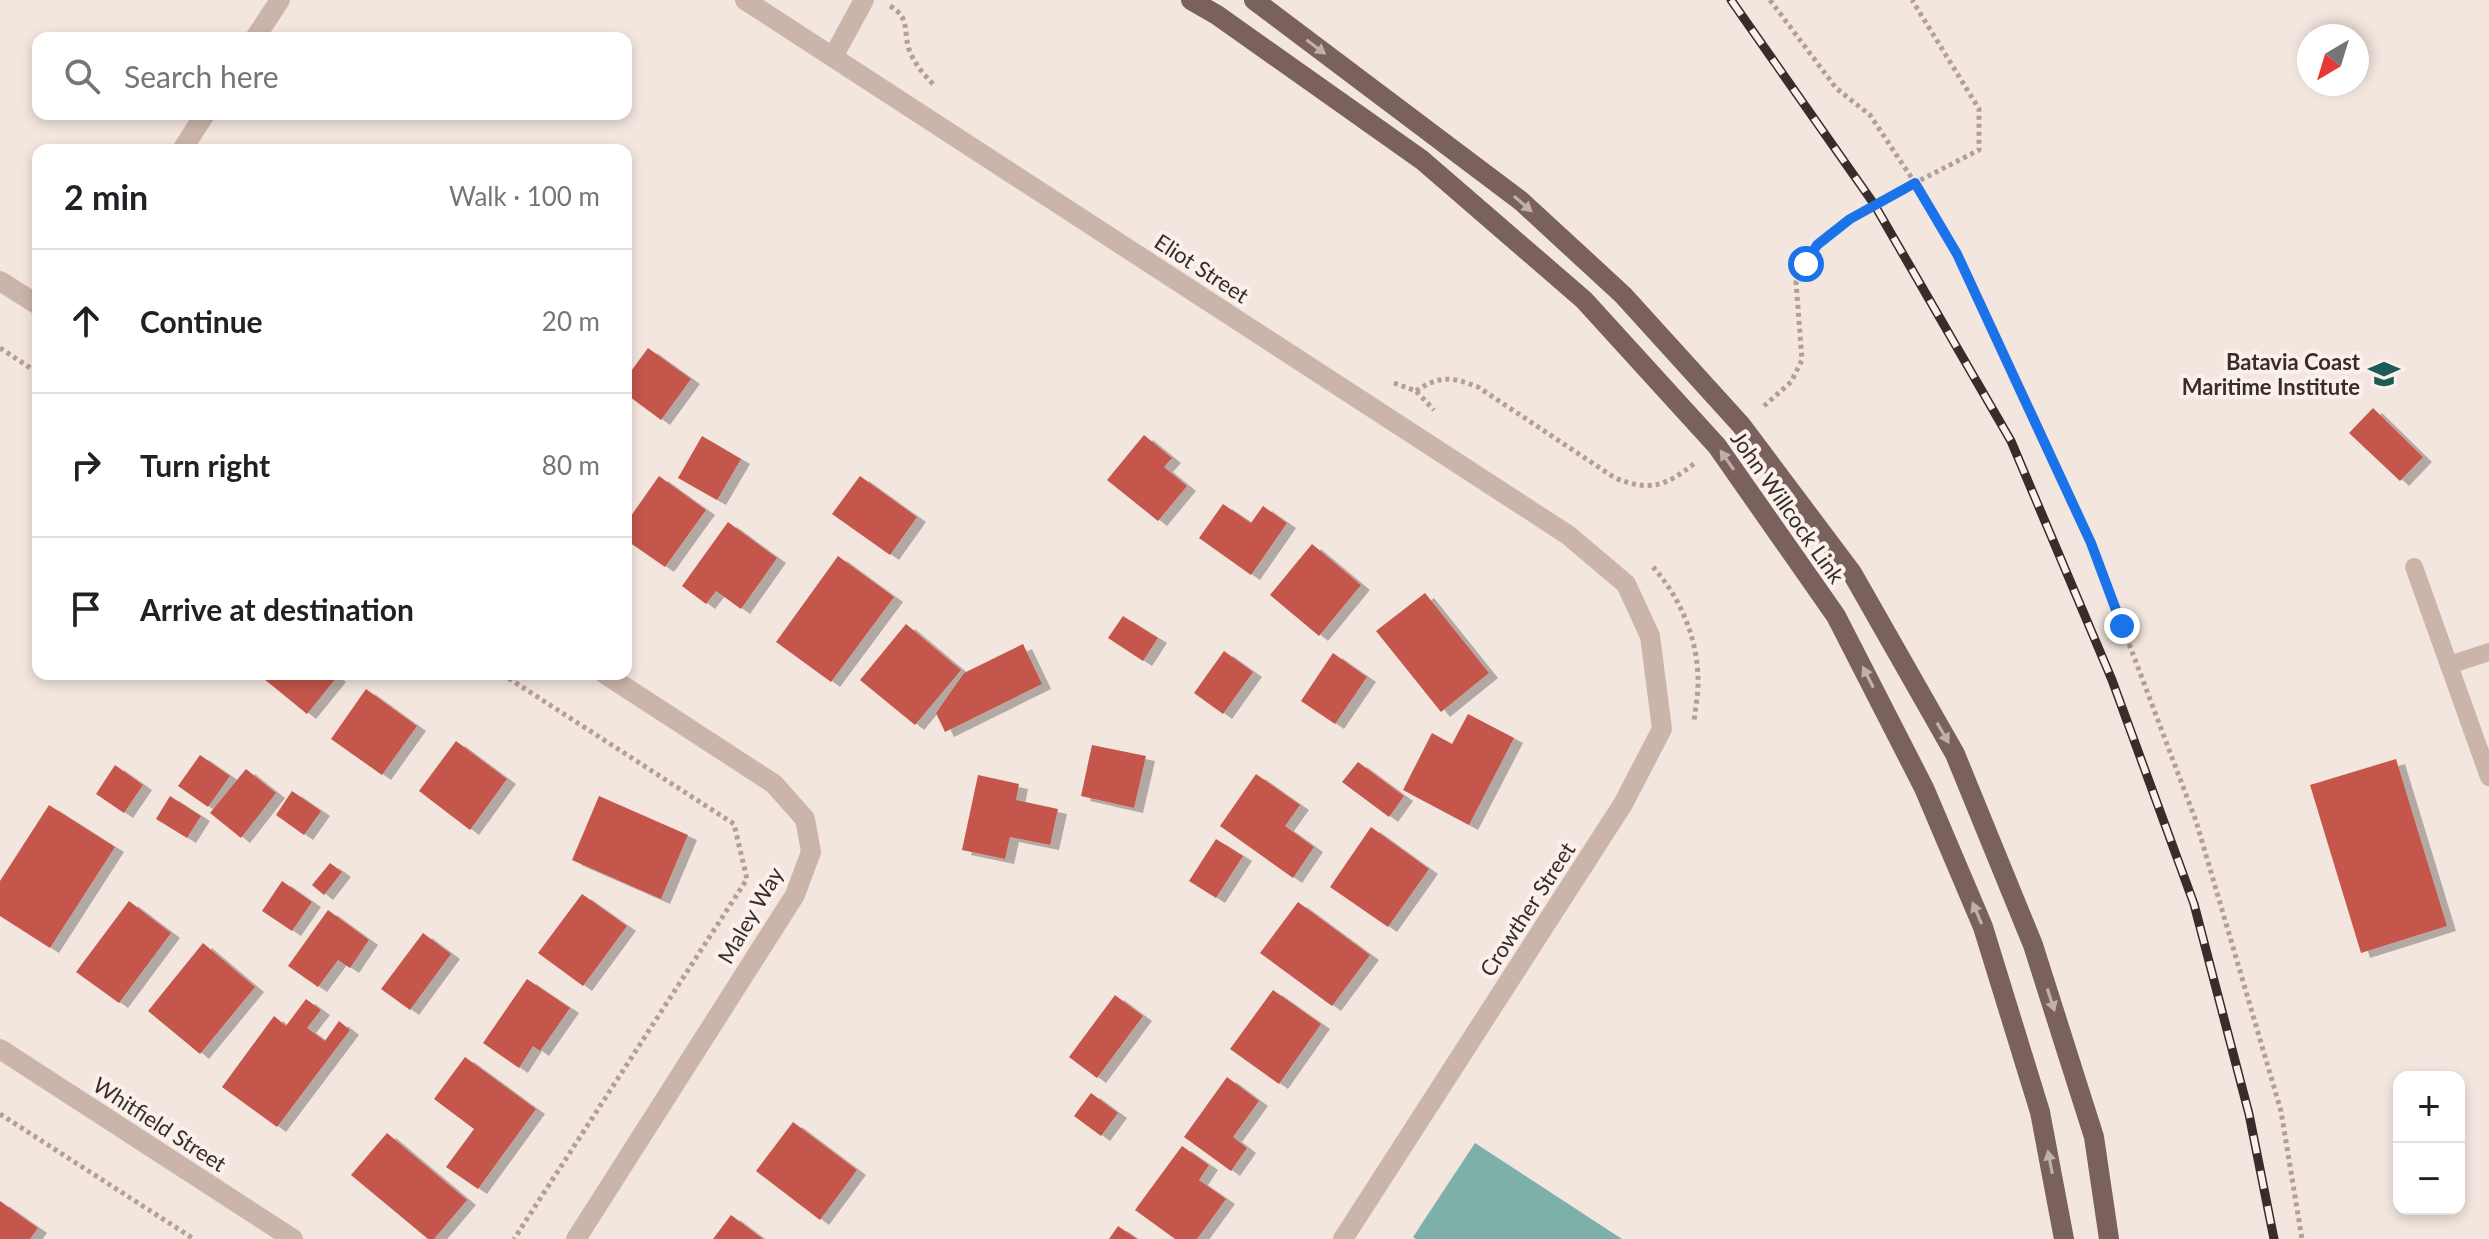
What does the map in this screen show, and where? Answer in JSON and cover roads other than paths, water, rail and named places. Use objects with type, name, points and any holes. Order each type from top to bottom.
[{"type":"main road","name":"John Willcock Link","points":[[1191,0],[1217,15],[1422,160],[1584,300],[1717,446],[1836,616],[1924,788],[1983,927],[2040,1112],[2064,1239]]},
{"type":"main road","name":"John Willcock Link","points":[[1254,0],[1521,201],[1623,295],[1741,425],[1852,573],[1955,754],[2033,945],[2094,1137],[2109,1239]]},
{"type":"street","points":[[259,32],[280,0]]},
{"type":"street","name":"Eliot Street","points":[[745,0],[1568,535],[1626,584]]},
{"type":"street","points":[[833,57],[864,0]]},
{"type":"street","points":[[186,144],[201,120]]},
{"type":"street","points":[[0,281],[32,301]]},
{"type":"street","name":"Crowther Street","points":[[1343,1239],[1623,804],[1662,729],[1650,636],[1626,584]]},
{"type":"street","name":"Maley Way","points":[[576,1239],[795,895],[811,852],[805,819],[774,784],[614,680]]},
{"type":"street","name":"Whitfield Street","points":[[0,1049],[293,1239]]},
{"type":"lane","points":[[2414,567],[2489,777]]},
{"type":"lane","points":[[2449,665],[2489,652]]},
{"type":"water","points":[[1475,1143],[1622,1239],[1416,1239],[1413,1237]]},
{"type":"railway","points":[[1731,0],[1874,204],[2011,441],[2112,680],[2194,904],[2249,1114],[2274,1239]]},
{"type":"place","name":"Batavia Coast Maritime Institute","points":[[2384,374]]}]
